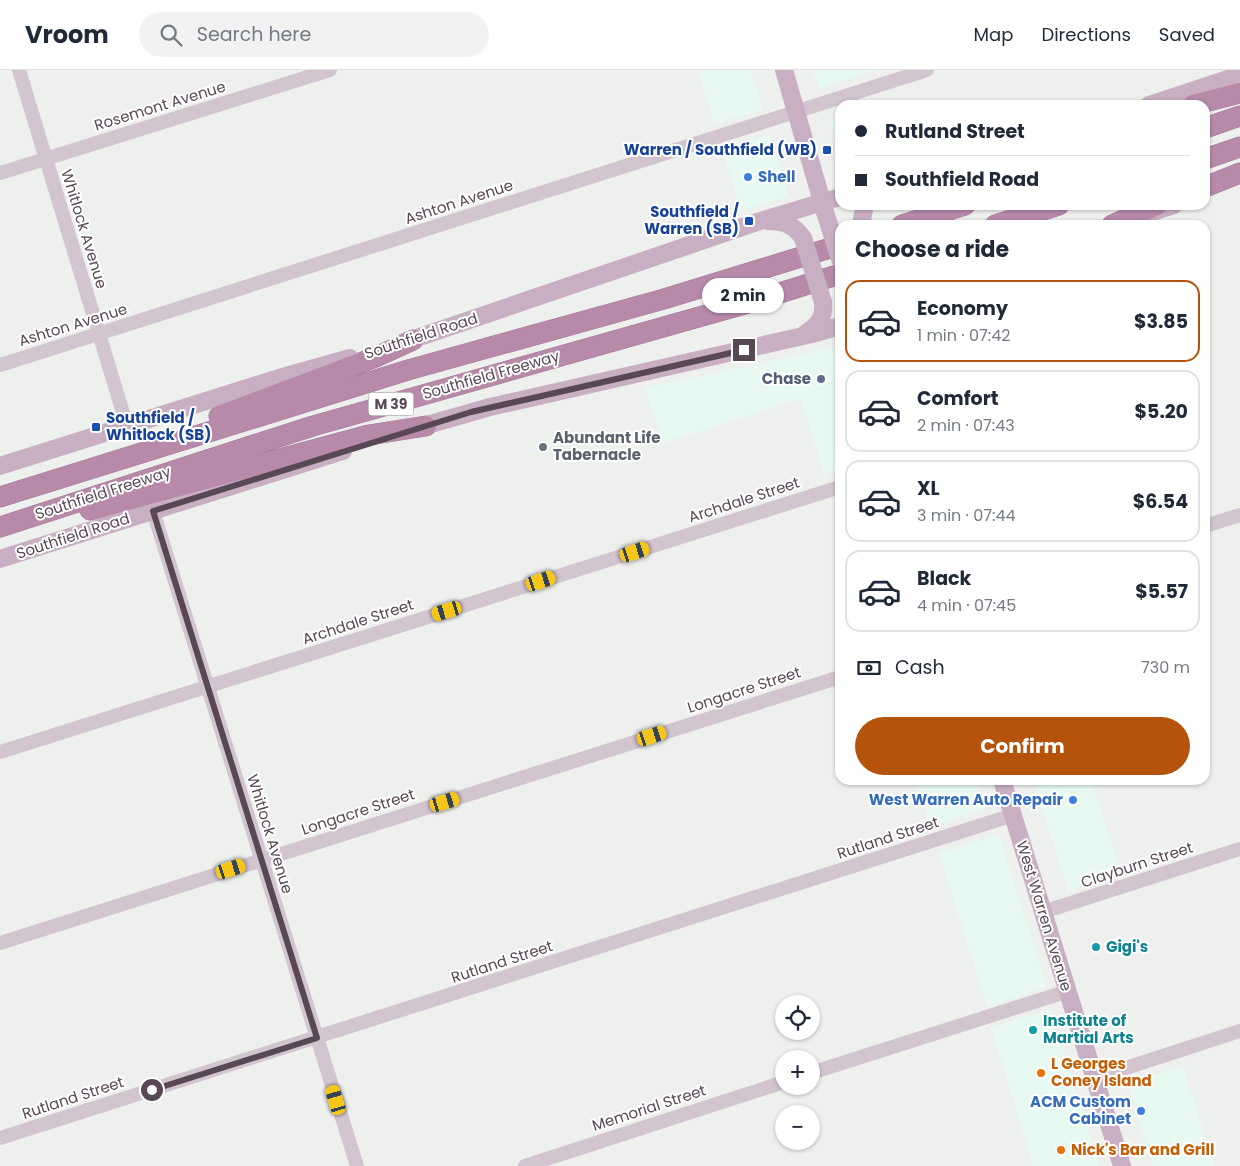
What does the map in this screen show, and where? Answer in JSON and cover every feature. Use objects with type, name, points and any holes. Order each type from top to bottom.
[{"type":"highway","points":[[1210,101],[1240,93]]},
{"type":"highway","points":[[1210,126],[1240,116]]},
{"type":"highway","points":[[1210,157],[1240,147]]},
{"type":"highway","points":[[1210,184],[1240,173]]},
{"type":"highway","points":[[918,220],[949,210]]},
{"type":"highway","points":[[1011,220],[1042,210]]},
{"type":"highway","points":[[1124,220],[1146,210]]},
{"type":"highway","name":"Southfield Freeway","points":[[0,497],[408,370],[664,299],[835,247]]},
{"type":"highway","name":"Southfield Freeway","points":[[0,528],[313,426],[735,307],[835,276]]},
{"type":"highway","points":[[38,486],[376,357],[413,340]]},
{"type":"highway","points":[[0,528],[43,523],[369,435],[426,426]]},
{"type":"main road","points":[[784,70],[835,243]]},
{"type":"main road","points":[[1165,100],[1240,75]]},
{"type":"main road","points":[[1210,192],[1240,183]]},
{"type":"main road","name":"Southfield Road","points":[[0,466],[279,378],[413,340],[760,221],[824,208],[835,200]]},
{"type":"main road","points":[[1128,220],[1159,210]]},
{"type":"main road","points":[[760,221],[787,223],[798,230],[803,238],[823,302],[824,314],[817,325],[800,337]]},
{"type":"main road","name":"Southfield Road","points":[[0,559],[481,410],[835,327]]},
{"type":"main road","name":"West Warren Avenue","points":[[1004,785],[1122,1166]]},
{"type":"street","name":"Whitlock Avenue","points":[[19,70],[127,426]]},
{"type":"street","name":"Rosemont Avenue","points":[[0,173],[330,70]]},
{"type":"street","name":"Ashton Avenue","points":[[0,365],[927,70]]},
{"type":"street","name":"Archdale Street","points":[[0,752],[835,489]]},
{"type":"street","name":"Whitlock Avenue","points":[[153,511],[357,1166]]},
{"type":"street","points":[[1210,524],[1239,515]]},
{"type":"street","name":"Longacre Street","points":[[0,943],[835,679]]},
{"type":"street","name":"Rutland Street","points":[[0,1138],[1013,815]]},
{"type":"street","name":"Clayburn Street","points":[[1043,912],[1240,849]]},
{"type":"street","points":[[820,1070],[1068,991]]},
{"type":"street","points":[[1095,1078],[1240,1031]]},
{"type":"street","name":"Memorial Street","points":[[525,1166],[775,1085]]},
{"type":"shaded area","points":[[698,70],[751,70],[763,109],[714,124]]},
{"type":"shaded area","points":[[813,70],[874,70],[874,71],[819,89]]},
{"type":"shaded area","points":[[835,116],[835,138],[829,118]]},
{"type":"shaded area","points":[[770,135],[789,196],[741,211],[722,150]]},
{"type":"shaded area","points":[[835,347],[835,471],[824,474],[801,399],[662,443],[645,388]]},
{"type":"shaded area","points":[[918,785],[977,785],[984,809],[930,826]]},
{"type":"shaded area","points":[[1035,785],[1093,785],[1121,873],[1068,890]]},
{"type":"shaded area","points":[[999,835],[1047,987],[987,1007],[939,853]]},
{"type":"shaded area","points":[[1051,1010],[1099,1166],[1033,1166],[991,1027]]},
{"type":"shaded area","points":[[1183,1066],[1214,1166],[1153,1166],[1128,1083]]},
{"type":"place","name":"Warren / Southfield (WB)","points":[[827,150]]},
{"type":"place","name":"Shell","points":[[748,177]]},
{"type":"place","name":"Southfield / Warren (SB)","points":[[749,221]]},
{"type":"place","name":"Chase","points":[[821,379]]},
{"type":"place","name":"Southfield / Whitlock (SB)","points":[[96,427]]},
{"type":"place","name":"Abundant Life Tabernacle","points":[[543,447]]},
{"type":"place","name":"West Warren Auto Repair","points":[[1073,800]]},
{"type":"place","name":"Gigi's","points":[[1096,947]]},
{"type":"place","name":"Institute of Martial Arts","points":[[1033,1030]]},
{"type":"place","name":"L Georges Coney Island","points":[[1041,1073]]},
{"type":"place","name":"ACM Custom Cabinet","points":[[1141,1111]]},
{"type":"place","name":"Nick's Bar and Grill","points":[[1061,1150]]},
{"type":"route","points":[[152,1090],[317,1038],[153,511],[471,412],[744,350]]}]
